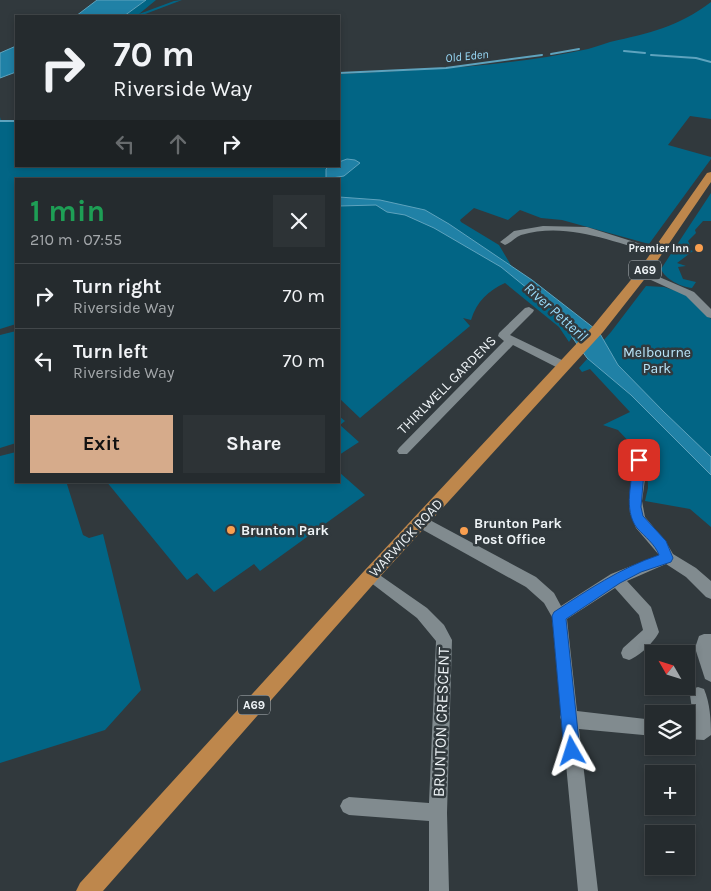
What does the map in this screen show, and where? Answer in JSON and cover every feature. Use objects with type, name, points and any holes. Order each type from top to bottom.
[{"type":"main road","name":"WARWICK ROAD","points":[[88,891],[371,575],[562,365],[598,329],[643,274],[710,179]]},
{"type":"street","points":[[505,242],[517,233],[543,229],[587,230],[658,251]]},
{"type":"street","points":[[643,274],[690,294],[711,315]]},
{"type":"street","points":[[529,310],[503,336],[562,365]]},
{"type":"street","name":"THIRLWELL GARDENS","points":[[403,451],[512,340]]},
{"type":"street","points":[[639,449],[640,471],[635,507],[640,523],[662,545],[667,558],[686,567],[698,576],[711,592]]},
{"type":"street","points":[[421,522],[531,582],[549,598],[559,616],[568,717],[588,891]]},
{"type":"street","points":[[559,616],[616,579],[637,568],[667,558]]},
{"type":"street","name":"BRUNTON CRESCENT","points":[[371,575],[430,619],[440,630],[444,640],[438,813],[439,891]]},
{"type":"street","points":[[616,579],[646,612],[651,632],[629,653]]},
{"type":"street","points":[[711,641],[704,641],[703,648],[711,674]]},
{"type":"street","points":[[695,732],[704,732],[698,695]]},
{"type":"street","points":[[568,717],[582,721],[645,727]]},
{"type":"street","name":"BRUNTON CRESCENT","points":[[349,806],[438,813]]},
{"type":"green space","points":[[146,0],[156,0],[139,14],[174,1],[182,0],[143,15],[125,15]]},
{"type":"green space","points":[[711,2],[711,119],[690,116],[668,145],[711,157],[711,159],[649,244],[562,220],[541,218],[520,210],[508,220],[474,208],[460,220],[499,245],[512,267],[565,319],[572,337],[569,342],[559,327],[505,283],[493,289],[484,297],[476,307],[471,320],[463,318],[470,326],[360,418],[340,399],[340,178],[15,178],[15,324],[0,329],[0,117],[1,121],[15,121],[15,167],[340,167],[340,74],[464,67],[557,55],[588,49],[663,28],[699,11]]},
{"type":"green space","points":[[711,193],[711,221],[703,221],[695,230],[696,233],[688,241],[690,245],[687,249],[693,251],[677,263],[686,266],[678,267],[683,279],[696,282],[692,288],[678,284],[663,273],[661,269]]},
{"type":"green space","name":"Melbourne Park","points":[[646,286],[664,287],[689,295],[711,319],[711,527],[690,509],[645,501],[648,488],[647,461],[618,430],[603,425],[630,412],[590,369],[582,372],[579,368],[611,332]]},
{"type":"green space","points":[[15,331],[15,443],[0,448],[0,335]]},
{"type":"green space","points":[[340,417],[345,421],[340,425]]},
{"type":"green space","points":[[340,425],[359,442],[340,454]]},
{"type":"green space","points":[[15,452],[15,483],[67,483],[83,535],[89,538],[103,534],[141,690],[105,730],[0,763],[0,456]]},
{"type":"green space","name":"Brunton Park","points":[[340,473],[365,495],[260,571],[254,564],[214,592],[197,573],[187,580],[108,483],[340,483]]},
{"type":"shaded area","points":[[97,0],[146,0],[125,15],[77,15]]},
{"type":"shaded area","points":[[15,46],[15,72],[0,78],[0,53]]},
{"type":"shaded area","points":[[347,159],[360,163],[344,176],[326,178],[326,169],[328,167],[340,167],[340,162]]},
{"type":"shaded area","points":[[340,197],[380,200],[425,210],[532,280],[599,332],[618,365],[711,457],[711,475],[631,395],[587,358],[572,337],[565,319],[501,267],[434,228],[405,215],[387,212],[376,205],[340,206]]},
{"type":"waterway","name":"Old Eden","points":[[551,54],[579,49]]},
{"type":"waterway","points":[[624,51],[645,53]]},
{"type":"waterway","name":"Old Eden","points":[[340,73],[446,68],[542,55]]},
{"type":"waterway","points":[[651,55],[696,58],[711,62]]},
{"type":"waterway","name":"Old Eden","points":[[0,121],[15,121]]},
{"type":"place","name":"Premier Inn","points":[[699,248]]},
{"type":"place","name":"Brunton Park","points":[[231,530]]},
{"type":"place","name":"Brunton Park Post Office","points":[[464,531]]},
{"type":"route","points":[[572,751],[559,616],[616,579],[637,568],[667,558],[662,545],[640,523],[637,516],[635,507],[640,471],[639,460]]},
{"type":"water label","name":"River Petteril","points":[[556,312]]}]
